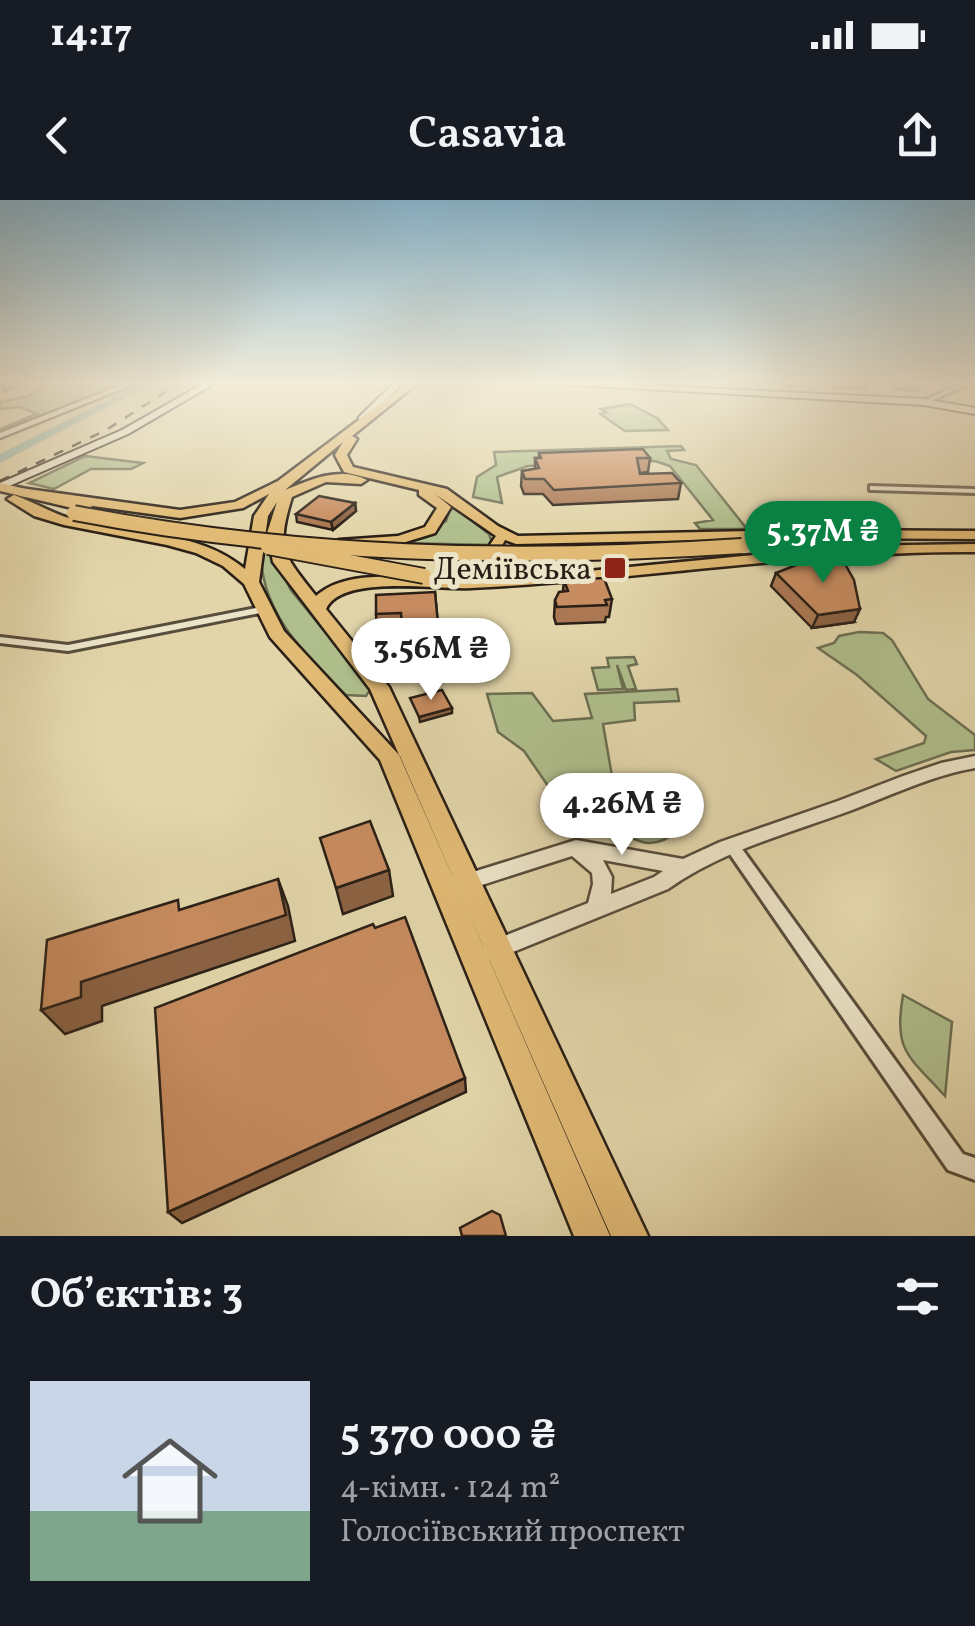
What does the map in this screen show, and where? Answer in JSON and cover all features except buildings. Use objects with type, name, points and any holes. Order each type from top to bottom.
[{"type":"main road","points":[[7,492],[129,430]]},
{"type":"main road","points":[[354,430],[341,454],[348,468],[434,489],[493,530],[529,541],[721,533],[920,540],[975,548]]},
{"type":"main road","points":[[356,430],[285,488],[261,516],[251,582],[260,610],[337,702],[389,756],[455,886]]},
{"type":"main road","points":[[349,436],[357,430]]},
{"type":"main road","points":[[7,492],[180,514],[238,506],[317,480],[359,480],[428,494],[440,502],[443,514],[430,530],[412,538],[332,544]]},
{"type":"main road","points":[[285,488],[275,518],[276,551],[295,586],[379,687],[592,1236]]},
{"type":"main road","points":[[7,492],[80,510],[458,584]]},
{"type":"main road","points":[[7,492],[48,514],[227,558],[251,582]]},
{"type":"main road","points":[[80,510],[222,533],[332,544],[544,551],[823,538]]},
{"type":"main road","points":[[424,576],[451,575],[487,561],[498,542],[493,530]]},
{"type":"main road","points":[[317,611],[324,596],[339,587],[547,578],[975,535]]},
{"type":"main road","points":[[529,541],[513,548],[508,561],[523,573],[547,578]]},
{"type":"main road","points":[[268,547],[397,556],[547,558],[739,543]]},
{"type":"main road","points":[[337,702],[368,702],[379,687]]},
{"type":"main road","points":[[484,954],[630,1236]]},
{"type":"street","points":[[873,488],[975,491]]},
{"type":"street","points":[[0,640],[68,648],[260,610]]},
{"type":"street","points":[[484,954],[662,883],[682,867],[732,846],[916,777],[975,762]]},
{"type":"street","points":[[732,846],[956,1162],[975,1170]]},
{"type":"street","points":[[455,886],[562,848],[576,847],[682,867]]},
{"type":"street","points":[[562,848],[596,861],[604,874],[605,890],[595,910]]},
{"type":"green space","points":[[681,446],[684,450],[667,451],[671,459],[696,465],[747,529],[700,529],[695,523],[713,520],[670,466],[655,461],[528,466],[497,477],[502,503],[473,497],[477,477],[496,465],[494,452]]},
{"type":"green space","points":[[85,456],[143,463],[131,469],[91,469],[54,489],[29,483]]},
{"type":"green space","points":[[445,500],[489,534],[493,545],[399,543],[446,521],[449,512]]},
{"type":"green space","points":[[261,549],[271,551],[291,590],[366,682],[370,690],[366,696],[346,695],[287,630],[268,593]]},
{"type":"green space","points":[[883,633],[892,640],[928,699],[975,735],[975,750],[951,752],[896,771],[876,759],[924,743],[926,736],[857,675],[818,648],[834,643],[839,636]]},
{"type":"green space","points":[[634,657],[637,664],[628,666],[636,689],[626,690],[617,665],[623,689],[598,690],[592,668],[609,667],[607,658]]},
{"type":"green space","points":[[677,689],[679,701],[634,703],[635,720],[603,724],[617,805],[637,804],[677,817],[680,829],[653,843],[631,837],[591,812],[566,812],[524,751],[498,732],[487,694],[532,693],[553,721],[592,718],[585,694]]},
{"type":"green space","points":[[903,995],[952,1022],[945,1096],[913,1061],[902,1041]]},
{"type":"waterway","points":[[0,459],[56,430]]},
{"type":"railway","points":[[0,481],[105,430]]},
{"type":"place","name":"Деміївська","points":[[615,568]]}]
